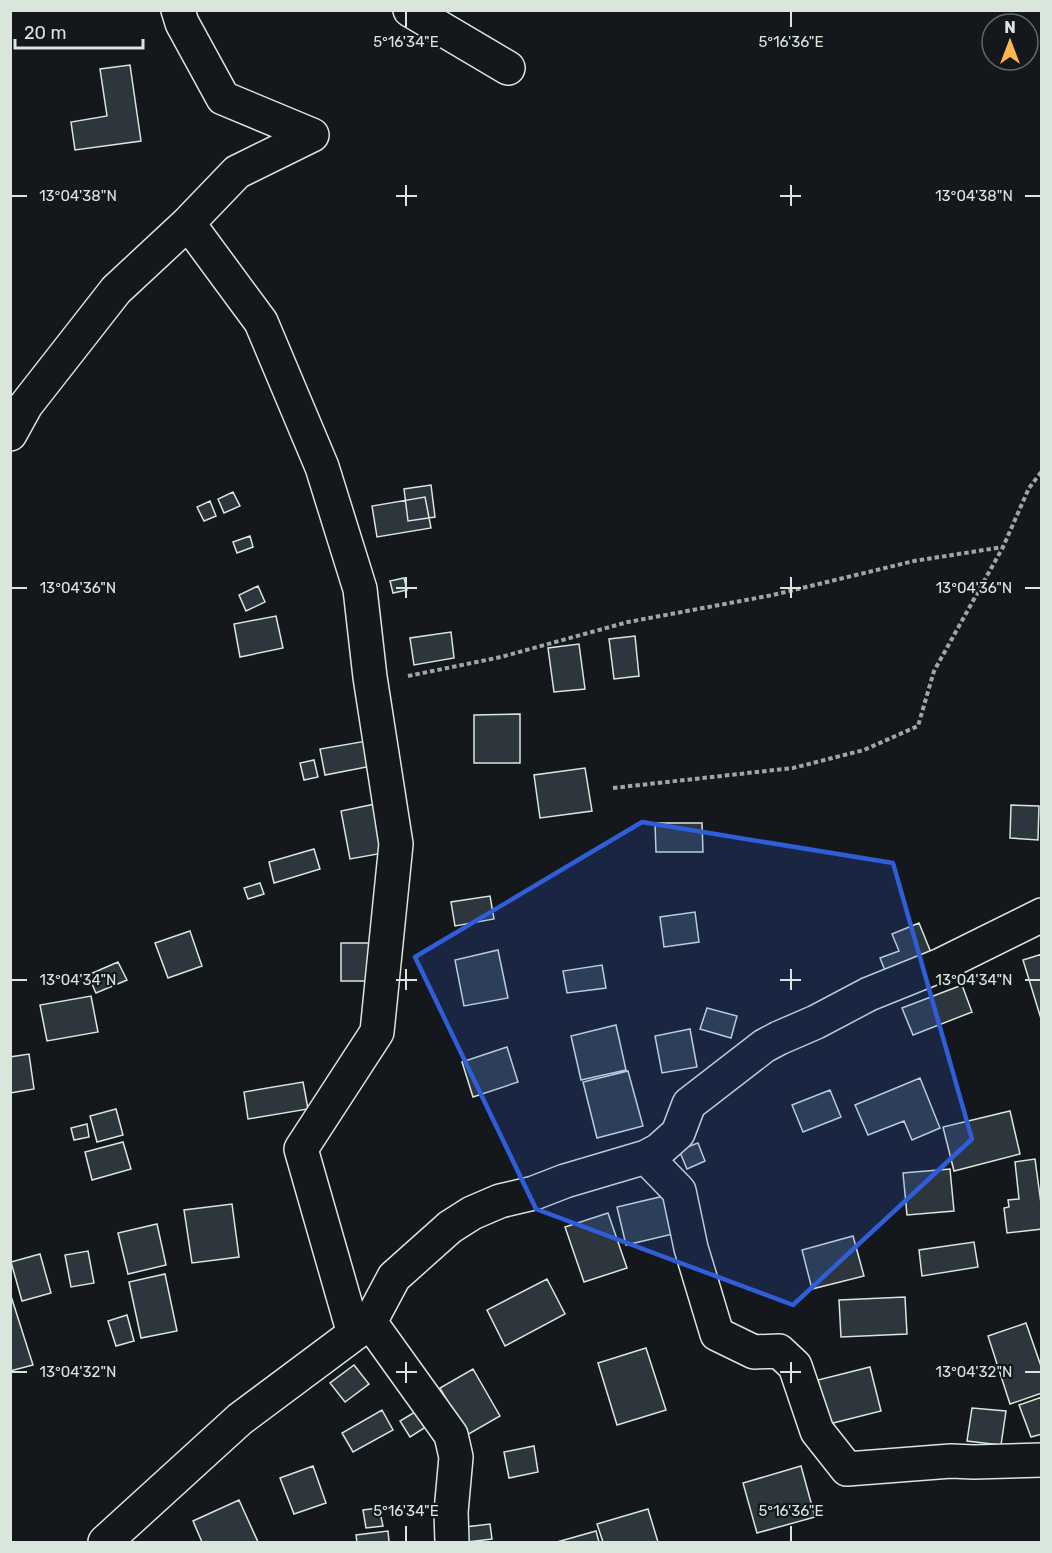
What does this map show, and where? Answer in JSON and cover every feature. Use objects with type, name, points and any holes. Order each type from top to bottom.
[{"type":"street","points":[[10,434],[26,405],[116,290],[188,223],[237,172],[312,135],[223,98],[182,23],[178,10]]},
{"type":"street","points":[[410,10],[508,68]]},
{"type":"street","points":[[188,223],[261,321],[322,467],[360,589],[370,676],[396,844],[377,1032],[301,1149],[362,1328],[451,1435],[456,1456],[451,1512],[452,1542]]},
{"type":"street","points":[[105,1542],[240,1419],[362,1328],[394,1277],[450,1227],[472,1213],[500,1201],[534,1192],[659,1150],[678,1132],[689,1104],[764,1046],[868,994],[941,964],[1041,915]]},
{"type":"street","points":[[646,1156],[679,1191],[691,1248],[717,1334],[754,1352],[778,1351],[795,1366],[817,1431],[847,1468],[951,1461],[1041,1460]]},
{"type":"path","points":[[612,788],[793,768],[864,750],[918,726],[934,671],[1003,547],[1029,488],[1041,471]]},
{"type":"path","points":[[408,676],[501,657],[628,622],[773,595],[914,561],[1003,547]]},
{"type":"highlighted area","points":[[642,822],[893,863],[972,1139],[793,1305],[536,1209],[415,957]]},
{"type":"building","points":[[130,65],[141,141],[75,150],[71,122],[107,116],[100,69]]},
{"type":"building","points":[[431,485],[435,517],[408,521],[404,489]]},
{"type":"building","points":[[233,492],[240,506],[224,513],[218,499]]},
{"type":"building","points":[[425,497],[431,528],[377,537],[372,506]]},
{"type":"building","points":[[210,501],[216,516],[204,521],[197,507]]},
{"type":"building","points":[[250,536],[253,547],[237,553],[233,542]]},
{"type":"building","points":[[404,578],[407,590],[393,593],[390,581]]},
{"type":"building","points":[[258,586],[265,602],[246,611],[239,595]]},
{"type":"building","points":[[276,616],[283,648],[240,657],[234,624]]},
{"type":"building","points":[[451,632],[454,658],[414,665],[410,638]]},
{"type":"building","points":[[635,636],[639,676],[614,679],[609,639]]},
{"type":"building","points":[[579,644],[585,689],[554,692],[548,648]]},
{"type":"building","points":[[520,714],[520,763],[474,763],[474,715]]},
{"type":"building","points":[[378,739],[382,764],[325,775],[320,749]]},
{"type":"building","points":[[314,760],[318,777],[304,780],[300,763]]},
{"type":"building","points":[[585,768],[592,811],[540,818],[534,775]]},
{"type":"building","points":[[380,803],[389,852],[350,859],[341,811]]},
{"type":"building","points":[[1011,805],[1039,806],[1038,840],[1010,838]]},
{"type":"building","points":[[655,823],[702,823],[703,852],[656,852]]},
{"type":"building","points":[[314,849],[320,869],[274,883],[269,862]]},
{"type":"building","points":[[260,883],[264,894],[248,899],[244,888]]},
{"type":"building","points":[[490,896],[494,919],[455,926],[451,902]]},
{"type":"building","points":[[695,912],[699,942],[664,947],[660,917]]},
{"type":"building","points":[[919,923],[934,960],[888,978],[880,958],[899,951],[892,934]]},
{"type":"building","points":[[190,931],[202,966],[168,978],[155,943]]},
{"type":"building","points":[[341,943],[370,943],[370,981],[341,981]]},
{"type":"building","points":[[498,950],[508,998],[464,1006],[455,960]]},
{"type":"building","points":[[1042,954],[1042,1022],[1023,960]]},
{"type":"building","points":[[118,962],[127,980],[96,993],[88,975]]},
{"type":"building","points":[[602,965],[606,988],[567,993],[563,971]]},
{"type":"building","points":[[962,985],[972,1012],[913,1035],[902,1008]]},
{"type":"building","points":[[91,996],[98,1032],[47,1041],[40,1005]]},
{"type":"building","points":[[707,1008],[737,1016],[731,1038],[700,1029]]},
{"type":"building","points":[[616,1025],[626,1070],[581,1080],[571,1036]]},
{"type":"building","points":[[690,1029],[697,1067],[662,1073],[655,1036]]},
{"type":"building","points":[[507,1047],[518,1082],[473,1097],[462,1062]]},
{"type":"building","points":[[29,1054],[34,1089],[10,1093],[10,1057]]},
{"type":"building","points":[[628,1071],[643,1126],[597,1138],[583,1082]]},
{"type":"building","points":[[920,1078],[940,1128],[912,1140],[904,1121],[868,1135],[855,1105]]},
{"type":"building","points":[[303,1082],[308,1109],[248,1119],[244,1092]]},
{"type":"building","points":[[830,1090],[841,1117],[803,1132],[792,1105]]},
{"type":"building","points":[[116,1109],[123,1135],[97,1142],[90,1116]]},
{"type":"building","points":[[1010,1111],[1020,1154],[954,1171],[943,1127]]},
{"type":"building","points":[[87,1124],[89,1137],[74,1140],[71,1128]]},
{"type":"building","points":[[123,1142],[131,1169],[92,1180],[85,1152]]},
{"type":"building","points":[[698,1143],[705,1161],[687,1169],[679,1150]]},
{"type":"building","points":[[1035,1159],[1042,1229],[1007,1233],[1004,1208],[1009,1207],[1008,1200],[1019,1199],[1015,1162]]},
{"type":"building","points":[[950,1169],[954,1211],[907,1215],[903,1173]]},
{"type":"building","points":[[664,1196],[673,1234],[626,1245],[617,1207]]},
{"type":"building","points":[[232,1204],[239,1257],[192,1263],[184,1210]]},
{"type":"building","points":[[608,1213],[627,1268],[584,1282],[565,1227]]},
{"type":"building","points":[[157,1224],[166,1265],[128,1274],[118,1233]]},
{"type":"building","points":[[853,1236],[864,1276],[812,1289],[802,1250]]},
{"type":"building","points":[[974,1242],[978,1267],[922,1276],[919,1250]]},
{"type":"building","points":[[88,1251],[94,1283],[71,1287],[65,1255]]},
{"type":"building","points":[[40,1254],[51,1293],[22,1301],[11,1262]]},
{"type":"building","points":[[165,1274],[177,1331],[141,1338],[129,1282]]},
{"type":"building","points":[[547,1279],[565,1314],[505,1346],[487,1310]]},
{"type":"building","points":[[10,1293],[33,1365],[10,1371]]},
{"type":"building","points":[[905,1297],[907,1334],[841,1337],[839,1300]]},
{"type":"building","points":[[127,1315],[134,1341],[116,1346],[108,1321]]},
{"type":"building","points":[[1026,1323],[1042,1369],[1042,1393],[1010,1404],[988,1336]]},
{"type":"building","points":[[646,1348],[666,1410],[617,1425],[598,1363]]},
{"type":"building","points":[[354,1365],[369,1384],[345,1402],[330,1383]]},
{"type":"building","points":[[870,1367],[881,1411],[829,1424],[818,1380]]},
{"type":"building","points":[[473,1369],[500,1416],[467,1435],[440,1388]]},
{"type":"building","points":[[1042,1397],[1042,1434],[1031,1437],[1019,1405]]},
{"type":"building","points":[[428,1404],[437,1420],[410,1437],[400,1421]]},
{"type":"building","points":[[972,1408],[1006,1411],[1001,1445],[967,1441]]},
{"type":"building","points":[[382,1410],[393,1430],[353,1452],[342,1433]]},
{"type":"building","points":[[534,1446],[538,1472],[509,1478],[504,1452]]},
{"type":"building","points":[[313,1466],[326,1503],[294,1514],[280,1478]]},
{"type":"building","points":[[801,1466],[815,1517],[757,1533],[743,1483]]},
{"type":"building","points":[[239,1500],[258,1542],[202,1542],[193,1521]]},
{"type":"building","points":[[379,1508],[383,1526],[366,1528],[363,1510]]},
{"type":"building","points":[[648,1509],[658,1542],[603,1542],[597,1524]]},
{"type":"building","points":[[490,1524],[492,1539],[467,1542],[465,1527]]},
{"type":"building","points":[[388,1531],[389,1542],[357,1542],[356,1535]]},
{"type":"building","points":[[596,1531],[599,1542],[557,1542]]}]
